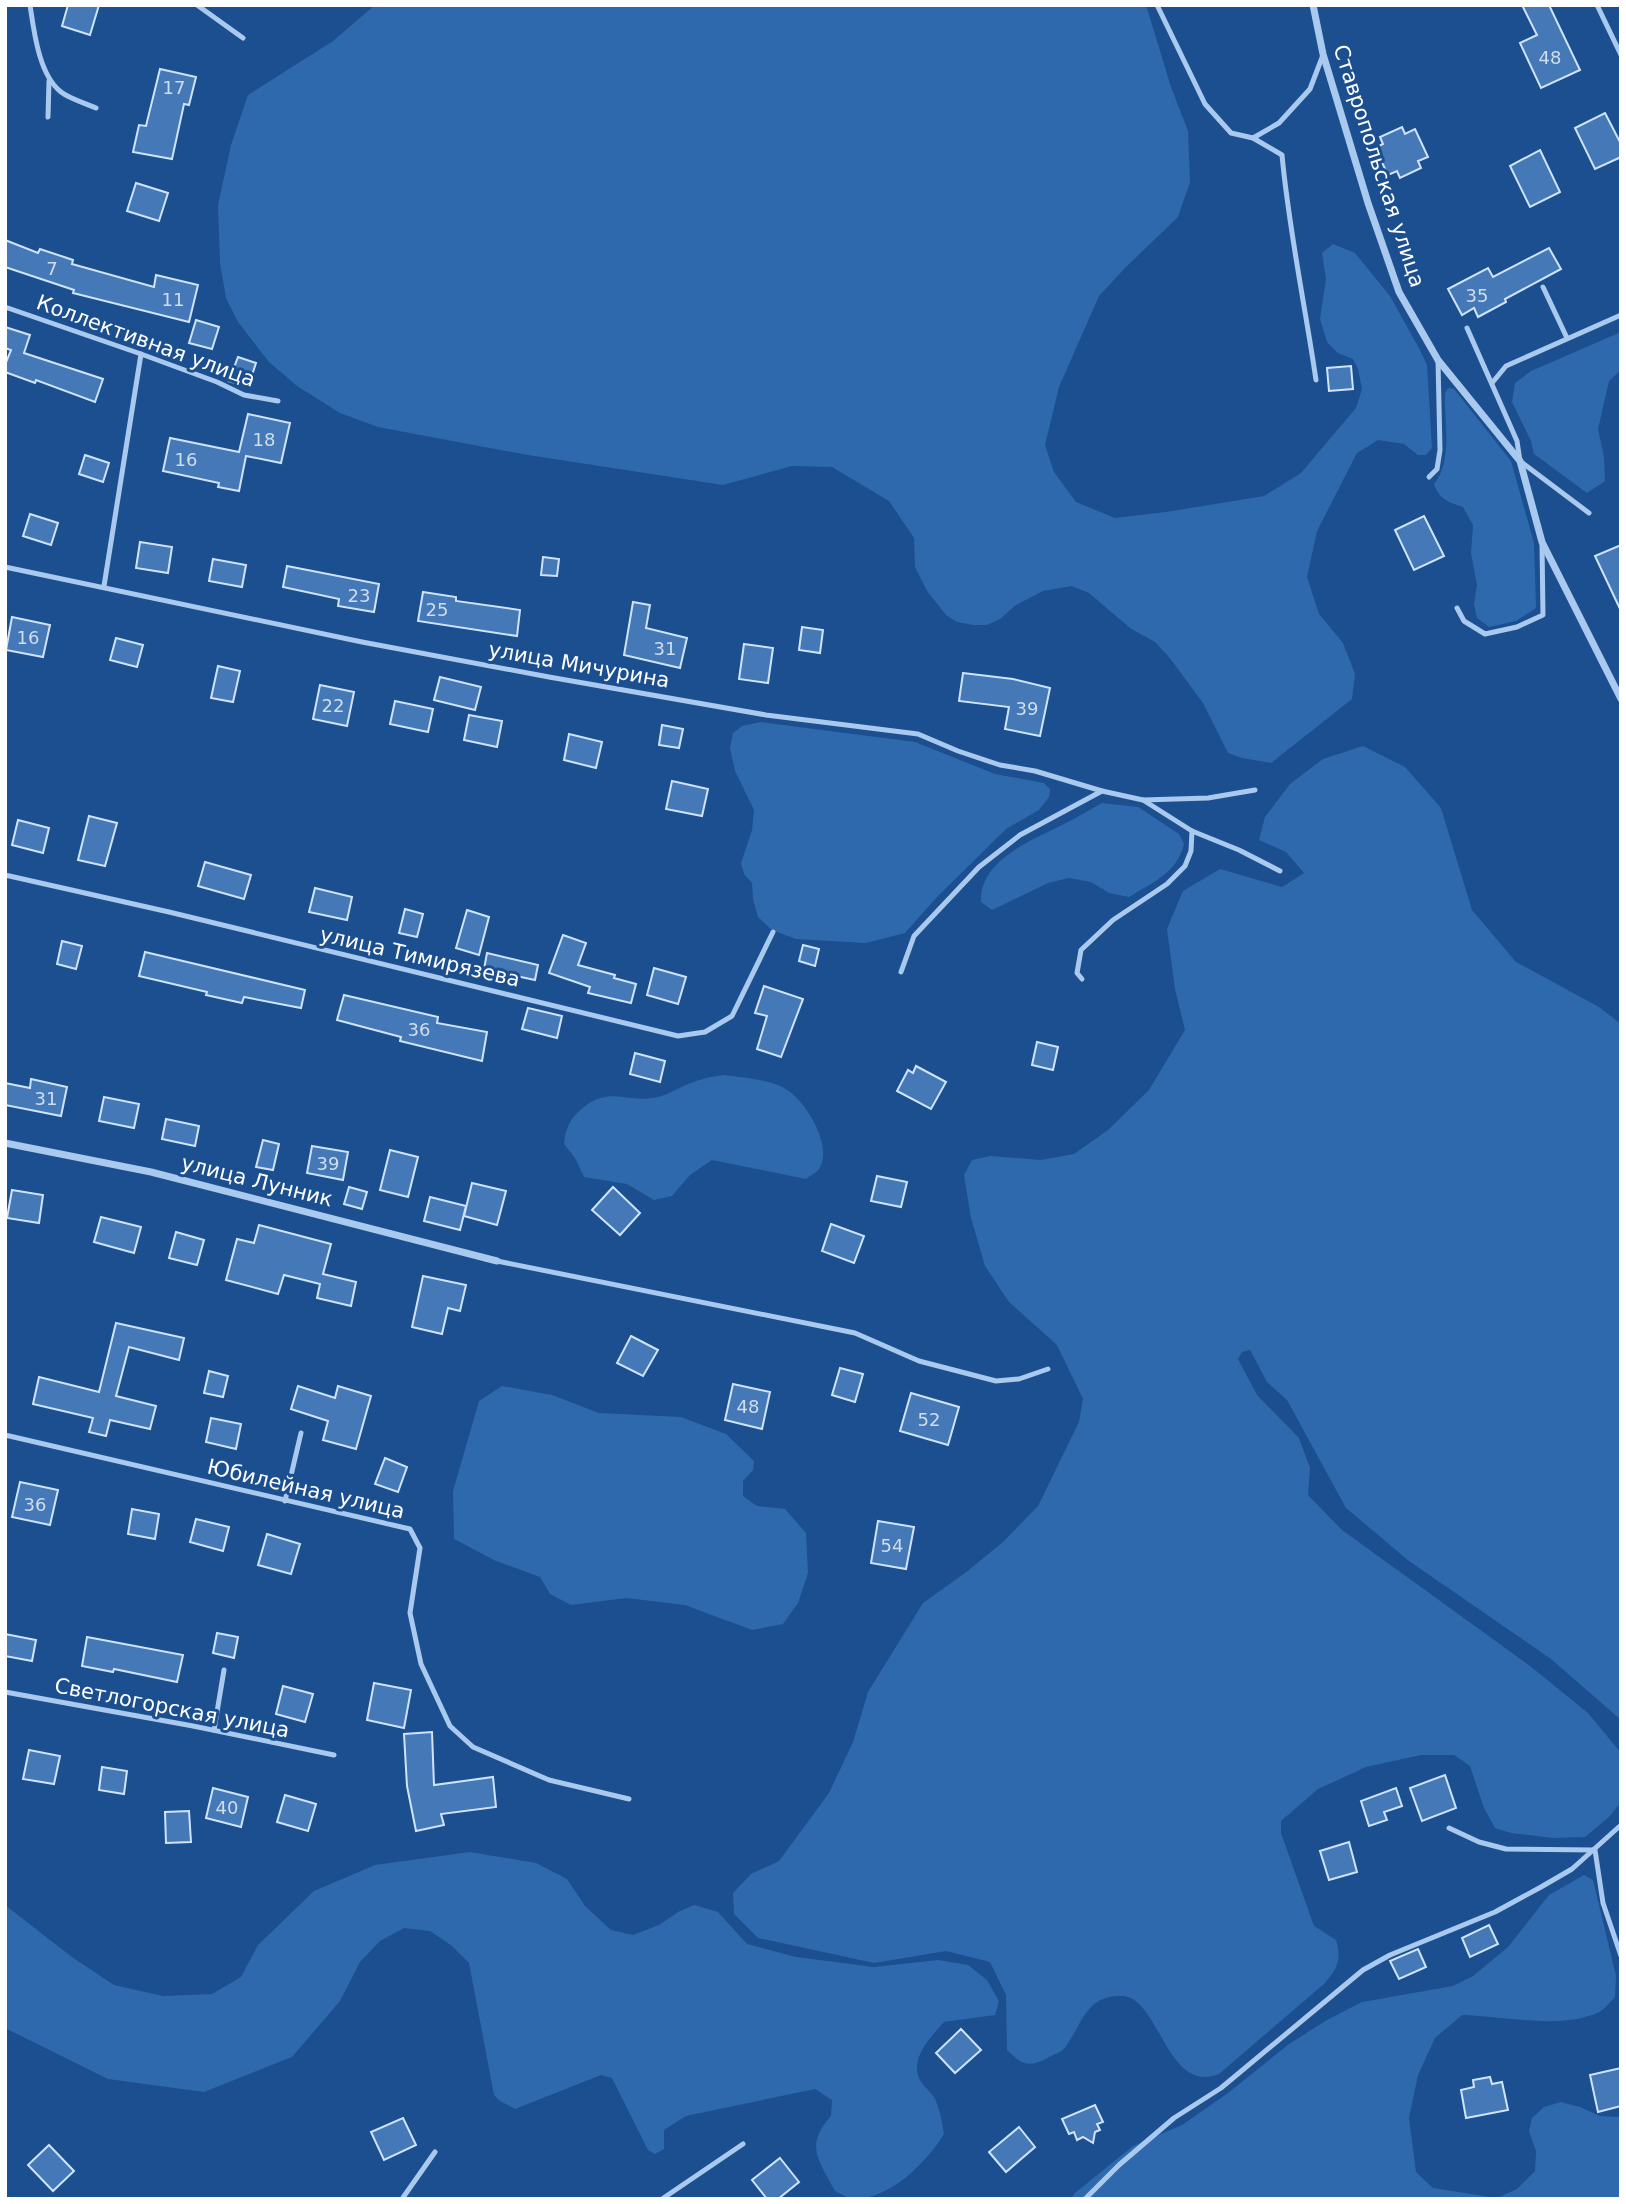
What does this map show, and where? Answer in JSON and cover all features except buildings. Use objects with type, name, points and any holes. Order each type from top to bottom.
[{"type":"street","name":"Ставропольская улица","points":[[1313,5],[1323,54],[1368,203],[1399,292],[1438,360],[1520,461],[1542,542],[1621,699]]},
{"type":"street","name":"улица Лунник","points":[[5,1143],[151,1172],[497,1261]]},
{"type":"lane","points":[[30,5],[42,63],[49,81],[48,117]]},
{"type":"lane","points":[[197,5],[243,38]]},
{"type":"lane","points":[[1157,5],[1205,104],[1231,133],[1253,138],[1282,155],[1288,222],[1298,265],[1316,380]]},
{"type":"lane","points":[[1597,5],[1621,55]]},
{"type":"lane","points":[[1253,138],[1279,123],[1310,89],[1323,54]]},
{"type":"lane","points":[[49,81],[63,94],[96,108]]},
{"type":"lane","points":[[1543,287],[1567,338]]},
{"type":"lane","name":"Коллективная улица","points":[[5,307],[141,354],[244,395],[278,401]]},
{"type":"lane","points":[[1492,383],[1506,366],[1621,315]]},
{"type":"lane","points":[[1467,328],[1517,441],[1520,461],[1589,513]]},
{"type":"lane","points":[[104,586],[141,354]]},
{"type":"lane","points":[[1429,477],[1437,469],[1440,450],[1438,360]]},
{"type":"lane","points":[[1457,608],[1464,621],[1485,634],[1517,627],[1543,615],[1542,542]]},
{"type":"lane","name":"улица Мичурина","points":[[5,567],[362,642],[549,677],[766,715],[918,734],[1000,765],[1035,771],[1143,800]]},
{"type":"lane","points":[[1143,800],[1208,798],[1255,790]]},
{"type":"lane","points":[[901,972],[915,936],[979,867],[1020,835],[1102,791]]},
{"type":"lane","points":[[1143,800],[1192,831],[1239,850],[1280,871]]},
{"type":"lane","points":[[1083,979],[1077,973],[1082,950],[1113,920],[1167,884],[1185,866],[1191,851],[1192,831]]},
{"type":"lane","name":"улица Тимирязева","points":[[5,875],[169,912],[678,1036],[705,1032],[732,1016],[773,932]]},
{"type":"lane","points":[[497,1261],[855,1333],[919,1361],[996,1381],[1019,1379],[1048,1369]]},
{"type":"lane","points":[[285,1501],[301,1433]]},
{"type":"lane","name":"Юбилейная улица","points":[[5,1436],[410,1529],[420,1548],[410,1613],[421,1664],[450,1726],[473,1747],[549,1780],[629,1799]]},
{"type":"lane","points":[[214,1730],[224,1670]]},
{"type":"lane","name":"Светлогорская улица","points":[[5,1692],[334,1755]]},
{"type":"lane","points":[[1085,2199],[1174,2118],[1221,2088],[1363,1970],[1390,1955],[1495,1912],[1572,1869],[1621,1825]]},
{"type":"lane","points":[[1449,1828],[1479,1842],[1506,1849],[1595,1850]]},
{"type":"lane","points":[[1595,1850],[1603,1903],[1621,1956]]},
{"type":"lane","points":[[662,2199],[743,2144]]},
{"type":"lane","points":[[402,2199],[435,2152]]},
{"type":"shaded area","points":[[375,5],[1146,5],[1171,87],[1188,131],[1190,182],[1178,217],[1099,296],[1059,387],[1045,445],[1054,472],[1076,502],[1115,518],[1264,496],[1301,473],[1356,408],[1362,389],[1358,369],[1353,359],[1338,353],[1327,342],[1320,319],[1326,279],[1322,253],[1333,244],[1355,253],[1390,296],[1427,365],[1432,448],[1426,455],[1418,455],[1404,444],[1378,440],[1357,453],[1317,531],[1307,577],[1319,614],[1343,643],[1355,674],[1352,699],[1271,763],[1242,758],[1228,753],[1203,703],[1169,657],[1155,642],[1130,628],[1089,593],[1072,586],[1043,591],[987,625],[957,622],[946,615],[927,591],[915,567],[914,538],[889,501],[832,467],[792,466],[723,485],[528,455],[378,427],[340,413],[297,386],[269,362],[238,322],[226,298],[220,263],[218,205],[231,145],[248,95],[333,41]]},
{"type":"shaded area","points":[[1621,332],[1621,370],[1609,381],[1598,429],[1604,457],[1605,481],[1587,493],[1534,454],[1531,441],[1512,402],[1515,383],[1531,371]]},
{"type":"shaded area","points":[[1448,388],[1454,389],[1511,461],[1534,543],[1536,608],[1516,621],[1489,627],[1477,618],[1474,604],[1477,585],[1471,553],[1473,525],[1463,507],[1445,499],[1434,484],[1444,464],[1446,453],[1445,393]]},
{"type":"shaded area","points":[[761,722],[915,742],[995,774],[1044,783],[1050,789],[1049,797],[1039,810],[1006,829],[936,898],[905,933],[866,943],[796,939],[772,930],[758,917],[752,883],[744,874],[741,863],[752,830],[754,810],[735,771],[730,748],[733,733],[742,726]]},
{"type":"shaded area","points":[[1363,746],[1405,767],[1441,808],[1472,910],[1516,962],[1599,1007],[1621,1024],[1621,1720],[1551,1659],[1409,1561],[1346,1508],[1287,1400],[1267,1382],[1250,1350],[1242,1352],[1238,1359],[1257,1395],[1299,1438],[1310,1468],[1308,1495],[1342,1530],[1530,1666],[1588,1713],[1621,1753],[1621,1802],[1609,1817],[1585,1837],[1553,1838],[1511,1833],[1495,1828],[1484,1808],[1470,1766],[1454,1755],[1421,1755],[1366,1767],[1318,1789],[1281,1821],[1281,1833],[1314,1926],[1336,1940],[1337,1964],[1324,1984],[1219,2074],[1201,2077],[1187,2071],[1176,2059],[1146,2012],[1136,2001],[1123,1996],[1101,2000],[1093,2005],[1060,2052],[1039,2062],[1024,2063],[1007,2050],[1006,1995],[990,1962],[946,1951],[874,1963],[758,1938],[734,1914],[733,1893],[751,1874],[779,1861],[829,1793],[853,1742],[868,1692],[923,1603],[1003,1542],[1038,1506],[1079,1422],[1083,1399],[1057,1345],[1009,1302],[985,1266],[971,1218],[964,1175],[972,1160],[990,1156],[1041,1160],[1074,1154],[1108,1130],[1149,1090],[1185,1030],[1175,989],[1167,929],[1183,891],[1220,869],[1282,887],[1304,873],[1286,852],[1259,840],[1265,817],[1290,784],[1323,759]]},
{"type":"shaded area","points":[[1102,803],[1138,807],[1179,834],[1184,844],[1181,854],[1170,869],[1129,897],[1109,893],[1091,882],[1069,878],[1048,883],[992,910],[981,902],[988,875],[1008,855]]},
{"type":"shaded area","points":[[725,1075],[778,1085],[800,1102],[820,1136],[823,1159],[818,1170],[806,1179],[712,1160],[690,1175],[672,1196],[654,1200],[627,1184],[584,1177],[575,1158],[564,1144],[572,1119],[593,1101],[609,1096],[642,1099],[657,1097],[697,1081]]},
{"type":"shaded area","points":[[502,1386],[552,1395],[599,1413],[681,1417],[726,1434],[754,1461],[753,1470],[743,1481],[743,1496],[757,1506],[785,1509],[806,1533],[808,1573],[798,1603],[783,1624],[752,1630],[685,1605],[626,1598],[571,1605],[550,1594],[540,1577],[496,1561],[454,1539],[453,1491],[479,1401]]},
{"type":"shaded area","points":[[470,1852],[536,1863],[567,1879],[585,1906],[611,1930],[633,1935],[659,1925],[694,1905],[718,1912],[747,1944],[796,1957],[874,1967],[938,1960],[968,1965],[987,1980],[999,2001],[995,2015],[944,2022],[923,2048],[917,2064],[920,2080],[938,2106],[944,2134],[928,2156],[907,2177],[882,2192],[856,2199],[835,2191],[820,2162],[816,2145],[818,2136],[831,2116],[832,2100],[815,2089],[686,2116],[664,2130],[664,2149],[655,2154],[648,2150],[612,2078],[601,2075],[515,2109],[494,2095],[469,1963],[452,1946],[430,1931],[404,1928],[380,1941],[360,1962],[340,2001],[292,2057],[204,2092],[108,2079],[5,2028],[5,1905],[72,1957],[114,1985],[163,1996],[212,1994],[241,1977],[258,1945],[314,1891],[375,1865]]},
{"type":"shaded area","points":[[1584,1875],[1593,1880],[1616,1976],[1615,1997],[1599,2012],[1568,2020],[1532,2021],[1462,2015],[1435,2038],[1418,2075],[1409,2118],[1416,2172],[1433,2188],[1497,2198],[1517,2189],[1535,2171],[1536,2151],[1529,2131],[1532,2118],[1544,2107],[1561,2102],[1600,2116],[1621,2117],[1621,2199],[1071,2199],[1133,2146],[1182,2125],[1228,2093],[1289,2044],[1327,2020],[1362,2002],[1453,1986],[1473,1976],[1508,1947],[1549,1895]]}]
